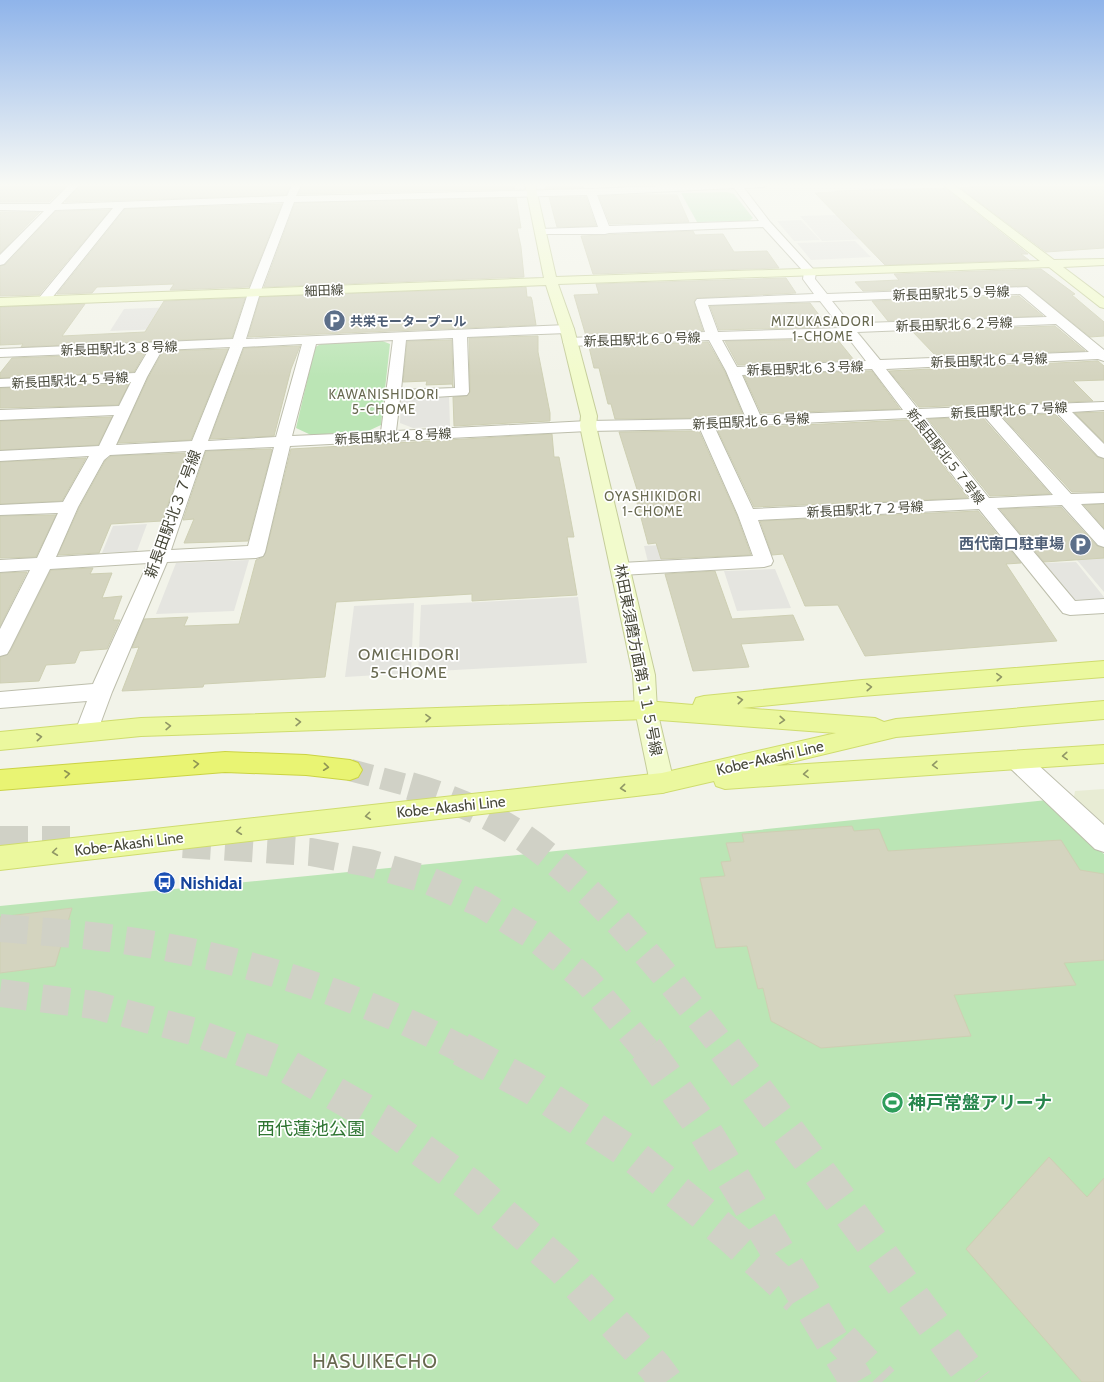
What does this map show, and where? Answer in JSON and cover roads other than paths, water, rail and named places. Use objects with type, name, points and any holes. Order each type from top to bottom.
[{"type":"highway","points":[[0,780],[225,762],[306,765],[350,770]]},
{"type":"main road","points":[[646,710],[862,688],[1104,670]]},
{"type":"main road","name":"Kobe-Akashi Line","points":[[0,741],[141,727],[646,710],[896,728]]},
{"type":"main road","name":"Kobe-Akashi Line","points":[[0,858],[662,783],[896,728],[1104,710]]},
{"type":"main road","points":[[662,783],[1104,754]]},
{"type":"street","points":[[0,262],[13,248]]},
{"type":"street","points":[[43,301],[86,248]]},
{"type":"street","name":"新長田駅北３７号線","points":[[87,732],[101,692],[160,556],[198,446],[238,343],[254,293],[271,248]]},
{"type":"street","name":"林田東須磨方面第１１５号線","points":[[544,248],[551,280],[568,336],[589,416],[588,426],[644,675],[646,710],[662,783]]},
{"type":"street","points":[[788,248],[810,272]]},
{"type":"street","points":[[1031,248],[1104,304]]},
{"type":"street","name":"細田線","points":[[0,302],[551,280],[1104,262]]},
{"type":"street","name":"新長田駅北５７号線","points":[[810,272],[809,280],[822,298],[877,365],[984,504],[1070,608],[1104,606]]},
{"type":"street","name":"新長田駅北５９号線","points":[[713,336],[701,302],[1023,290],[1103,356]]},
{"type":"street","name":"新長田駅北６２号線","points":[[713,336],[837,333],[848,329],[863,327],[1059,320]]},
{"type":"street","points":[[393,395],[462,392],[460,334]]},
{"type":"street","name":"新長田駅北６０号線","points":[[400,336],[460,334],[713,336]]},
{"type":"street","points":[[388,436],[400,336]]},
{"type":"street","name":"新長田駅北３８号線","points":[[0,353],[400,336]]},
{"type":"street","points":[[713,336],[733,371],[754,420]]},
{"type":"street","points":[[0,566],[160,556],[256,552],[283,441],[310,340]]},
{"type":"street","points":[[0,649],[43,564],[68,507],[96,457],[104,450],[140,377],[157,347]]},
{"type":"street","name":"新長田駅北６４号線","points":[[877,365],[1103,356]]},
{"type":"street","name":"新長田駅北６３号線","points":[[733,371],[877,365]]},
{"type":"street","name":"新長田駅北４５号線","points":[[0,383],[140,377]]},
{"type":"street","name":"新長田駅北６７号線","points":[[914,415],[1104,406]]},
{"type":"street","points":[[1060,408],[1104,453]]},
{"type":"street","points":[[0,415],[125,410]]},
{"type":"street","points":[[987,411],[1104,541]]},
{"type":"street","name":"新長田駅北６６号線","points":[[588,426],[706,424],[754,420],[914,415]]},
{"type":"street","points":[[621,568],[764,561],[747,515],[706,424]]},
{"type":"street","name":"新長田駅北４８号線","points":[[0,456],[588,426]]},
{"type":"street","name":"新長田駅北７２号線","points":[[747,515],[1104,498]]},
{"type":"street","points":[[0,510],[68,507]]},
{"type":"street","points":[[0,700],[101,692]]},
{"type":"street","points":[[1017,760],[1104,841]]},
{"type":"tunnel","points":[[350,770],[414,787]]},
{"type":"tunnel","points":[[410,786],[452,800],[480,812],[506,826],[547,855],[575,879],[629,934],[655,963],[725,1050]]},
{"type":"tunnel","points":[[0,840],[83,840]]},
{"type":"tunnel","points":[[183,844],[311,852],[369,863],[425,879],[482,904],[535,937],[587,981],[646,1050]]},
{"type":"tunnel","points":[[0,928],[88,936],[147,944],[240,964],[332,992],[377,1009],[461,1049]]},
{"type":"tunnel","points":[[0,993],[94,1005],[192,1031],[243,1050]]},
{"type":"tunnel","points":[[241,1049],[287,1066],[381,1120],[472,1187],[563,1268],[655,1367],[666,1382]]},
{"type":"tunnel","points":[[461,1049],[533,1088],[630,1153],[733,1238],[798,1298]]},
{"type":"tunnel","points":[[646,1049],[701,1125],[857,1382]]},
{"type":"tunnel","points":[[725,1049],[976,1382]]},
{"type":"tunnel","points":[[842,1339],[882,1382]]},
{"type":"place","name":"共栄モータープール","points":[[335,321]]},
{"type":"place","name":"西代南口駐車場","points":[[1080,544]]},
{"type":"place","name":"Nishidai","points":[[165,883]]},
{"type":"place","name":"神戸常盤アリーナ","points":[[893,1103]]},
{"type":"district","name":"MIZUKASADORI 1-CHOME","points":[[823,328]]},
{"type":"district","name":"KAWANISHIDORI 5-CHOME","points":[[384,402]]},
{"type":"district","name":"OYASHIKIDORI 1-CHOME","points":[[653,504]]},
{"type":"district","name":"OMICHIDORI 5-CHOME","points":[[409,663]]},
{"type":"district","name":"HASUIKECHO","points":[[375,1361]]},
{"type":"park label","name":"西代蓮池公園","points":[[311,1129]]}]
